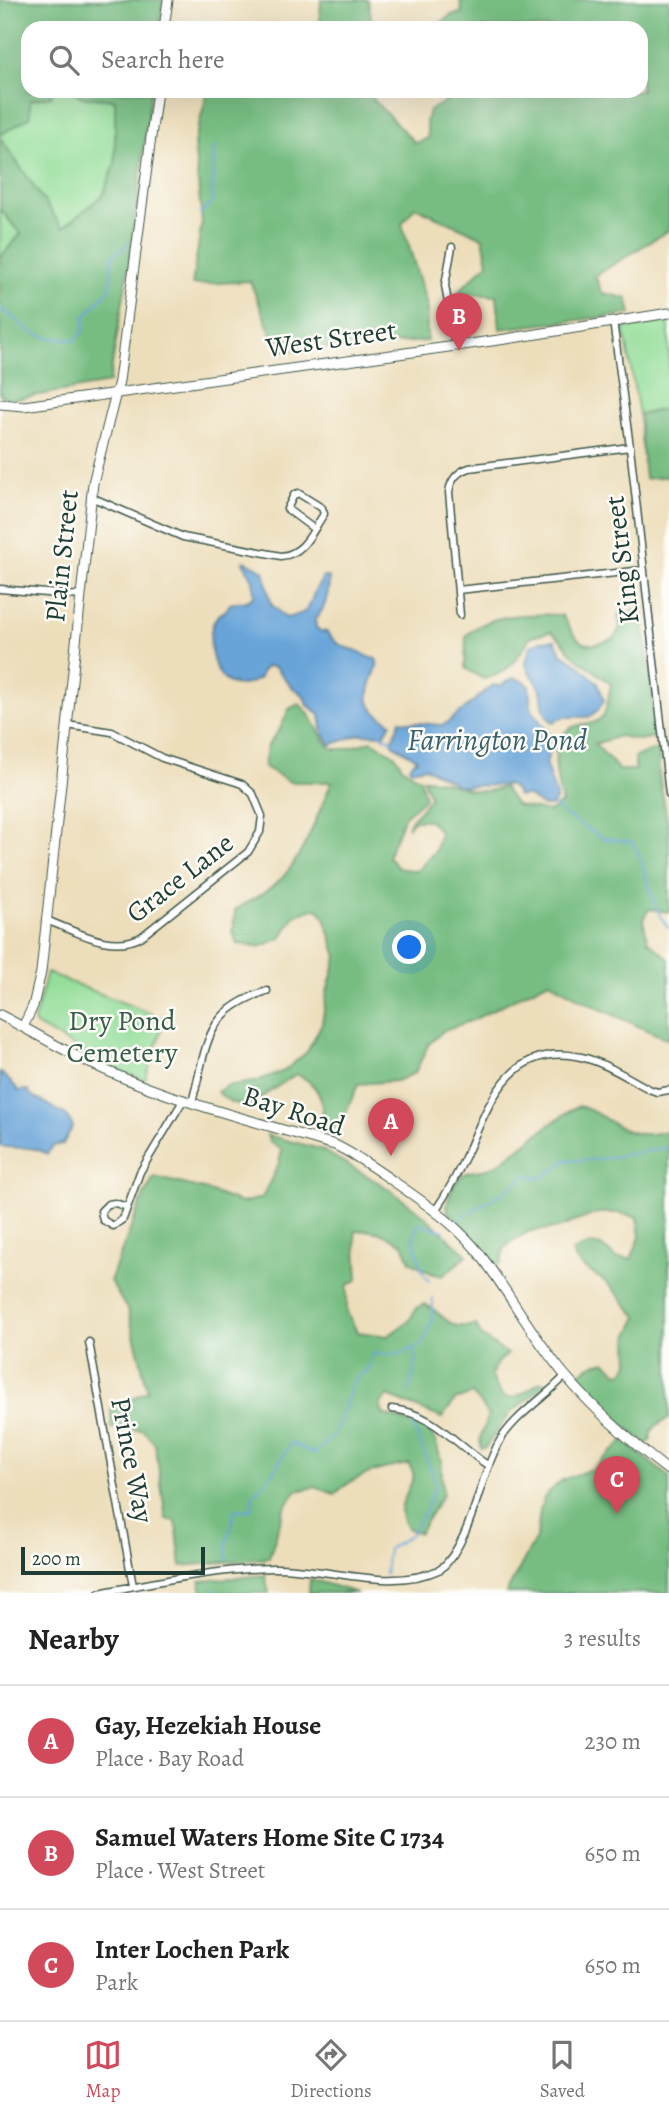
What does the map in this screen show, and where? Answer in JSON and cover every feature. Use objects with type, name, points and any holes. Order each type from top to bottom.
[{"type":"street","points":[[165,21],[168,0]]},
{"type":"street","name":"Plain Street","points":[[23,1027],[33,1006],[40,981],[91,497],[95,472],[117,393],[156,98]]},
{"type":"street","points":[[452,247],[445,273],[445,285],[455,345]]},
{"type":"street","name":"West Street","points":[[0,404],[24,406],[669,313]]},
{"type":"street","name":"King Street","points":[[613,321],[669,794]]},
{"type":"street","points":[[460,615],[449,492],[450,483],[461,471],[630,447]]},
{"type":"street","points":[[91,497],[183,537],[285,556],[307,542],[325,511],[297,493],[286,509],[314,529]]},
{"type":"street","points":[[458,590],[644,570]]},
{"type":"street","points":[[0,589],[81,596]]},
{"type":"street","name":"Grace Lane","points":[[46,920],[113,944],[131,942],[141,937],[248,852],[257,839],[262,824],[257,800],[242,784],[162,758],[112,732],[67,725]]},
{"type":"street","points":[[127,1207],[108,1204],[102,1211],[103,1220],[110,1226],[123,1219],[145,1163],[188,1101],[218,1019],[237,1003],[267,991]]},
{"type":"street","name":"Bay Road","points":[[0,1015],[103,1069],[188,1101],[335,1145],[352,1153],[435,1211],[461,1234],[484,1259],[537,1342],[565,1376],[611,1424],[669,1471]]},
{"type":"street","points":[[435,1211],[457,1173],[500,1084],[522,1064],[556,1054],[583,1057],[649,1089],[657,1092],[669,1090]]},
{"type":"street","name":"Prince Way","points":[[89,1342],[134,1586]]},
{"type":"street","points":[[411,1587],[436,1574],[454,1553],[489,1466],[506,1432],[565,1376]]},
{"type":"street","points":[[392,1409],[413,1412],[426,1418],[489,1466]]},
{"type":"street","points":[[99,1593],[228,1571],[272,1567],[298,1570],[352,1585]]},
{"type":"green space","points":[[0,0],[163,0],[160,21],[21,21],[21,98],[41,98],[30,100],[30,117],[0,135]]},
{"type":"green space","points":[[321,0],[368,0],[372,21],[320,20]]},
{"type":"green space","points":[[460,0],[669,0],[669,230],[595,276],[602,293],[627,298],[631,314],[500,329],[497,296],[457,293],[488,263],[483,238],[415,207],[402,224],[427,305],[427,341],[278,351],[250,281],[192,285],[202,222],[194,143],[206,98],[372,98],[415,143],[428,138],[426,121],[429,111],[451,98],[648,98],[648,21],[443,21],[451,15],[462,13]]},
{"type":"green space","points":[[93,98],[150,98],[129,265],[109,383],[10,400],[0,395],[0,258],[21,234],[0,209],[0,138],[63,228],[103,195],[115,164],[115,100]]},
{"type":"green space","points":[[30,100],[115,100],[115,164],[103,196],[62,228],[0,138],[0,135],[30,117]]},
{"type":"green space","points":[[0,209],[21,234],[0,258]]},
{"type":"green space","points":[[669,321],[669,408],[639,415],[624,328]]},
{"type":"green space","points":[[669,408],[669,476],[645,479],[639,415]]},
{"type":"green space","points":[[642,611],[657,737],[638,740],[619,736],[595,744],[619,770],[635,770],[635,757],[659,748],[659,775],[669,830],[669,912],[649,909],[643,920],[648,941],[669,959],[669,1040],[585,1002],[549,981],[473,1020],[444,1030],[428,1045],[415,1073],[396,1081],[358,1084],[344,1117],[334,1128],[324,1127],[323,1110],[316,1089],[296,1074],[250,1105],[232,1103],[217,1092],[226,1086],[254,1082],[284,1071],[307,1052],[322,1023],[337,957],[325,918],[317,908],[295,915],[281,938],[260,947],[237,944],[233,933],[235,909],[276,884],[290,869],[310,833],[332,782],[290,782],[264,767],[267,747],[280,729],[289,709],[299,704],[332,749],[345,749],[372,741],[396,756],[402,767],[420,779],[425,798],[404,817],[388,856],[398,868],[417,871],[435,851],[440,832],[429,820],[415,820],[407,827],[430,797],[423,779],[443,781],[480,791],[503,787],[516,805],[549,812],[562,803],[556,761],[559,741],[573,727],[600,719],[605,713],[608,700],[611,684],[571,653],[551,631],[530,637],[512,664],[500,673],[483,679],[465,668],[466,636],[487,622],[511,616],[562,615],[577,638],[582,642],[594,644],[614,639],[620,628],[618,614]]},
{"type":"green space","name":"Dry Pond Cemetery","points":[[47,973],[165,1019],[145,1080],[108,1066],[36,1025],[34,1021]]},
{"type":"green space","points":[[579,1106],[635,1133],[669,1131],[669,1419],[656,1426],[646,1445],[577,1383],[574,1376],[605,1361],[618,1373],[623,1372],[629,1363],[628,1337],[638,1317],[608,1284],[578,1262],[572,1251],[590,1244],[601,1246],[616,1258],[631,1259],[640,1236],[637,1217],[619,1213],[598,1213],[558,1228],[530,1231],[504,1249],[501,1263],[496,1266],[480,1243],[448,1212],[450,1194],[456,1181],[463,1175],[495,1166],[557,1119]]},
{"type":"green space","points":[[267,1135],[320,1149],[383,1185],[421,1213],[467,1255],[443,1276],[431,1273],[410,1261],[403,1244],[391,1238],[374,1231],[355,1232],[358,1279],[347,1286],[347,1312],[357,1332],[388,1336],[410,1320],[416,1308],[424,1304],[453,1324],[466,1327],[476,1325],[482,1337],[508,1354],[497,1363],[491,1375],[506,1397],[517,1396],[540,1382],[548,1383],[509,1414],[485,1448],[481,1448],[480,1439],[488,1416],[472,1394],[455,1400],[442,1418],[388,1396],[380,1404],[383,1414],[427,1429],[436,1442],[441,1461],[443,1494],[419,1533],[408,1529],[401,1515],[403,1502],[414,1475],[409,1464],[369,1473],[335,1494],[315,1487],[296,1491],[284,1509],[269,1558],[181,1566],[176,1521],[166,1519],[155,1444],[143,1430],[111,1428],[111,1409],[148,1391],[128,1311],[110,1281],[144,1195],[154,1177],[203,1189],[241,1203],[262,1198],[279,1163],[282,1150],[270,1142]]},
{"type":"green space","points":[[623,1441],[669,1477],[669,1593],[506,1593],[537,1536],[540,1510],[545,1496],[562,1480],[594,1468]]},
{"type":"green space","points":[[265,1575],[269,1593],[202,1593],[200,1581]]},
{"type":"green space","points":[[310,1579],[357,1593],[309,1593]]},
{"type":"water","points":[[243,562],[264,571],[271,604],[286,618],[306,611],[323,577],[329,577],[326,600],[315,620],[316,627],[327,632],[343,646],[376,659],[377,667],[368,699],[373,709],[391,723],[384,735],[360,734],[331,745],[323,733],[320,715],[275,667],[267,666],[260,678],[244,685],[225,681],[219,674],[212,655],[213,624],[229,605],[247,601],[254,596],[253,580]]},
{"type":"water","points":[[555,640],[561,653],[578,664],[598,683],[604,700],[598,710],[589,717],[565,717],[552,722],[547,717],[541,690],[527,668],[526,660],[531,646],[540,641]]},
{"type":"water","name":"Farrington Pond","points":[[513,678],[524,681],[529,686],[531,709],[547,731],[551,742],[546,766],[556,800],[551,806],[543,806],[528,796],[518,796],[508,785],[460,786],[425,767],[411,770],[409,767],[417,759],[392,741],[400,721],[441,725],[447,723],[493,685],[500,686]]},
{"type":"water","points":[[0,1072],[18,1091],[28,1090],[31,1095],[66,1115],[73,1126],[63,1144],[53,1146],[47,1154],[30,1148],[0,1146]]},
{"type":"waterway","points":[[200,213],[212,203],[214,147]]},
{"type":"waterway","points":[[0,309],[38,335],[76,340],[84,330],[84,318],[110,288],[112,256],[128,244]]},
{"type":"waterway","points":[[381,735],[395,742]]},
{"type":"waterway","points":[[551,802],[562,813],[602,838],[632,842],[642,863],[656,909],[669,928]]},
{"type":"waterway","points":[[455,1221],[527,1175],[543,1178],[566,1160],[605,1158],[669,1148]]},
{"type":"waterway","points":[[429,1281],[423,1273],[413,1237],[419,1223],[444,1231]]},
{"type":"waterway","points":[[227,1559],[234,1510],[251,1510],[253,1495],[270,1477],[291,1443],[315,1454],[335,1433],[353,1383],[369,1367],[372,1354],[401,1354],[423,1344],[432,1321],[433,1298]]},
{"type":"waterway","points":[[409,1391],[416,1363],[414,1348]]},
{"type":"waterway","points":[[385,1575],[388,1549],[410,1535],[426,1510],[436,1484],[413,1424]]},
{"type":"place","name":"Samuel Waters Home Site C 1734","points":[[459,351]]},
{"type":"place","name":"Gay, Hezekiah House","points":[[391,1156]]},
{"type":"place","name":"Inter Lochen Park","points":[[617,1514]]}]
